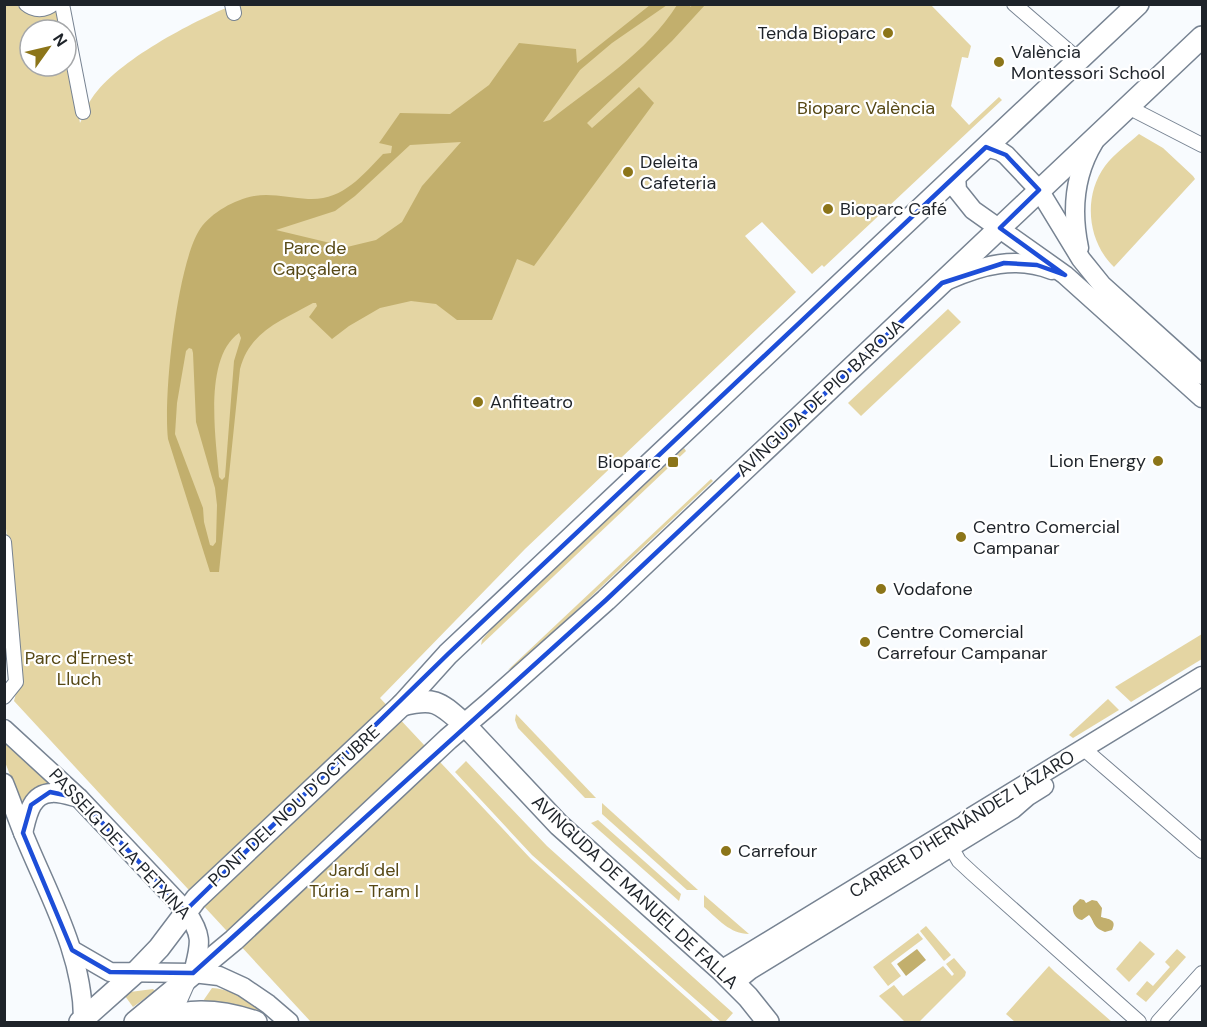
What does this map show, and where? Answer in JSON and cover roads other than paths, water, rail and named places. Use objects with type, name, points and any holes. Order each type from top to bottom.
[{"type":"main road","points":[[397,709],[448,654],[1138,4]]},
{"type":"main road","name":"AVINGUDA DE PIO BAROJA","points":[[193,973],[234,940],[464,724],[606,600],[1203,37]]},
{"type":"main road","name":"AVINGUDA DE MANUEL DE FALLA","points":[[397,709],[424,700],[433,701],[448,709],[568,834],[728,977],[762,1015]]},
{"type":"main road","name":"PONT DEL NOU D'OCTUBRE","points":[[82,1021],[135,974],[159,948],[191,905],[397,709]]},
{"type":"main road","points":[[136,1022],[193,973]]},
{"type":"main road","points":[[136,1022],[174,1018],[196,1011],[220,1012],[249,1022]]},
{"type":"street","points":[[26,4],[34,9],[42,9],[53,4]]},
{"type":"street","points":[[62,4],[83,112]]},
{"type":"street","points":[[1014,4],[1078,60]]},
{"type":"street","points":[[1128,107],[1203,145]]},
{"type":"street","points":[[1081,259],[1075,229],[1074,198],[1084,163],[1100,133]]},
{"type":"street","points":[[986,147],[1005,155],[1039,190],[1081,259],[1102,285],[1203,375]]},
{"type":"street","points":[[956,176],[955,183],[962,197],[983,218],[1065,275],[1203,398]]},
{"type":"street","points":[[942,283],[967,272],[1004,263],[1037,265],[1065,275]]},
{"type":"street","points":[[4,542],[16,682],[4,697]]},
{"type":"street","name":"CARRER D'HERNÁNDEZ LÁZARO","points":[[728,977],[859,888],[958,825],[1089,752],[1203,676]]},
{"type":"street","points":[[728,977],[750,970],[1013,809],[1089,752],[1203,689]]},
{"type":"street","name":"PASSEIG DE LA PETXINA","points":[[4,729],[191,905],[201,941],[193,973]]},
{"type":"street","points":[[1089,752],[1203,851]]},
{"type":"street","points":[[4,783],[72,950],[83,995],[82,1021]]},
{"type":"street","points":[[23,833],[31,805],[39,797],[50,792],[79,798]]},
{"type":"street","points":[[958,825],[949,843],[959,861],[1139,1023]]},
{"type":"street","points":[[72,950],[110,972],[193,973],[219,976],[243,987],[268,1004],[289,1023]]},
{"type":"street","points":[[174,1018],[193,973]]},
{"type":"street","points":[[1158,1023],[1203,973]]},
{"type":"street","name":"AVINGUDA DE MANUEL DE FALLA","points":[[762,1015],[777,1023]]},
{"type":"place","name":"Tenda Bioparc","points":[[888,33]]},
{"type":"place","name":"València Montessori School","points":[[999,62]]},
{"type":"place","name":"Deleita Cafeteria","points":[[628,172]]},
{"type":"place","name":"Bioparc Café","points":[[828,209]]},
{"type":"place","name":"Anfiteatro","points":[[478,402]]},
{"type":"place","name":"Lion Energy","points":[[1158,461]]},
{"type":"place","name":"Bioparc","points":[[673,462]]},
{"type":"place","name":"Centro Comercial Campanar","points":[[961,537]]},
{"type":"place","name":"Vodafone","points":[[881,589]]},
{"type":"place","name":"Centre Comercial Carrefour Campanar","points":[[865,642]]},
{"type":"place","name":"Carrefour","points":[[726,851]]},
{"type":"park label","name":"Bioparc València","points":[[866,108]]},
{"type":"park label","name":"Parc de Capçalera","points":[[315,258]]},
{"type":"park label","name":"Parc d'Ernest Lluch","points":[[79,668]]},
{"type":"park label","name":"Jardí del Túria - Tram I","points":[[364,880]]}]
